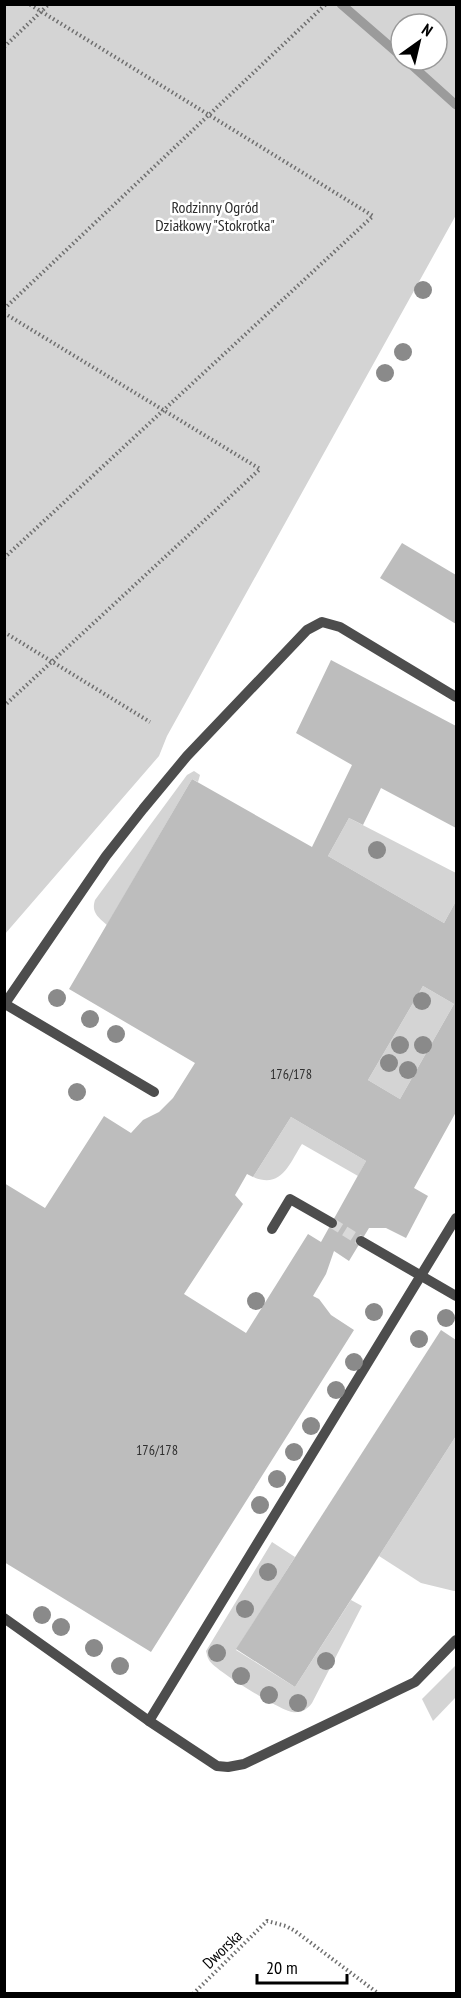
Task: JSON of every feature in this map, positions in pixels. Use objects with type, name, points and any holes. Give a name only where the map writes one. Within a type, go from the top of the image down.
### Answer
[{"type":"lane","points":[[154,1092],[5,1004],[106,856],[187,756],[307,630],[322,622],[340,627],[456,697]]},
{"type":"lane","points":[[272,1229],[290,1199],[332,1223]]},
{"type":"lane","points":[[149,1721],[456,1218]]},
{"type":"lane","points":[[361,1241],[456,1296]]},
{"type":"lane","points":[[4,1618],[149,1721],[217,1766],[228,1767],[244,1764],[415,1682],[456,1640]]},
{"type":"path","points":[[4,558],[373,216],[29,4]]},
{"type":"path","points":[[4,47],[49,4]]},
{"type":"path","points":[[4,705],[260,469],[4,311],[327,4]]},
{"type":"path","points":[[4,632],[150,722]]},
{"type":"path","name":"Dworska","points":[[193,1994],[267,1921],[295,1931],[379,1994]]},
{"type":"green space","name":"Rodzinny Ogród Działkowy \"Stokrotka\"","points":[[5,4],[456,5],[456,215],[167,736],[159,756],[5,934]]},
{"type":"green space","points":[[194,771],[200,775],[198,782],[192,779],[107,925],[95,911],[95,900],[187,775]]},
{"type":"green space","points":[[349,818],[456,873],[456,901],[444,923],[328,856]]},
{"type":"green space","points":[[423,986],[454,1004],[400,1099],[368,1080]]},
{"type":"green space","points":[[291,1117],[366,1161],[358,1176],[302,1144],[284,1172],[278,1177],[263,1180],[253,1177]]},
{"type":"green space","points":[[456,1436],[456,1591],[454,1591],[421,1583],[379,1556]]},
{"type":"green space","points":[[272,1542],[295,1557],[236,1650],[295,1687],[351,1600],[362,1606],[312,1703],[306,1709],[298,1712],[285,1710],[234,1680],[208,1659],[206,1651]]},
{"type":"green space","points":[[456,1665],[456,1697],[433,1721],[422,1699]]},
{"type":"building","points":[[402,543],[456,575],[456,624],[380,578]]},
{"type":"building","points":[[331,660],[456,726],[456,828],[381,788],[363,825],[349,818],[328,856],[444,923],[456,901],[456,1112],[414,1188],[428,1196],[406,1238],[386,1228],[369,1228],[349,1261],[334,1251],[326,1274],[313,1296],[319,1299],[331,1315],[354,1330],[151,1652],[4,1562],[4,1183],[45,1208],[104,1116],[131,1133],[143,1120],[159,1112],[173,1098],[195,1063],[69,989],[192,779],[312,847],[352,765],[296,733]],"holes":[[[423,986],[454,1004],[400,1099],[368,1080]],[[291,1117],[366,1161],[321,1242],[308,1234],[246,1333],[184,1294],[243,1204],[235,1195],[247,1174],[253,1177]]]},
{"type":"building","points":[[441,1330],[456,1340],[456,1436],[295,1687],[236,1649]]},
{"type":"waterway","points":[[341,4],[389,46]]},
{"type":"waterway","points":[[419,72],[456,105]]},
{"type":"tunnel","points":[[332,1223],[361,1241]]}]
